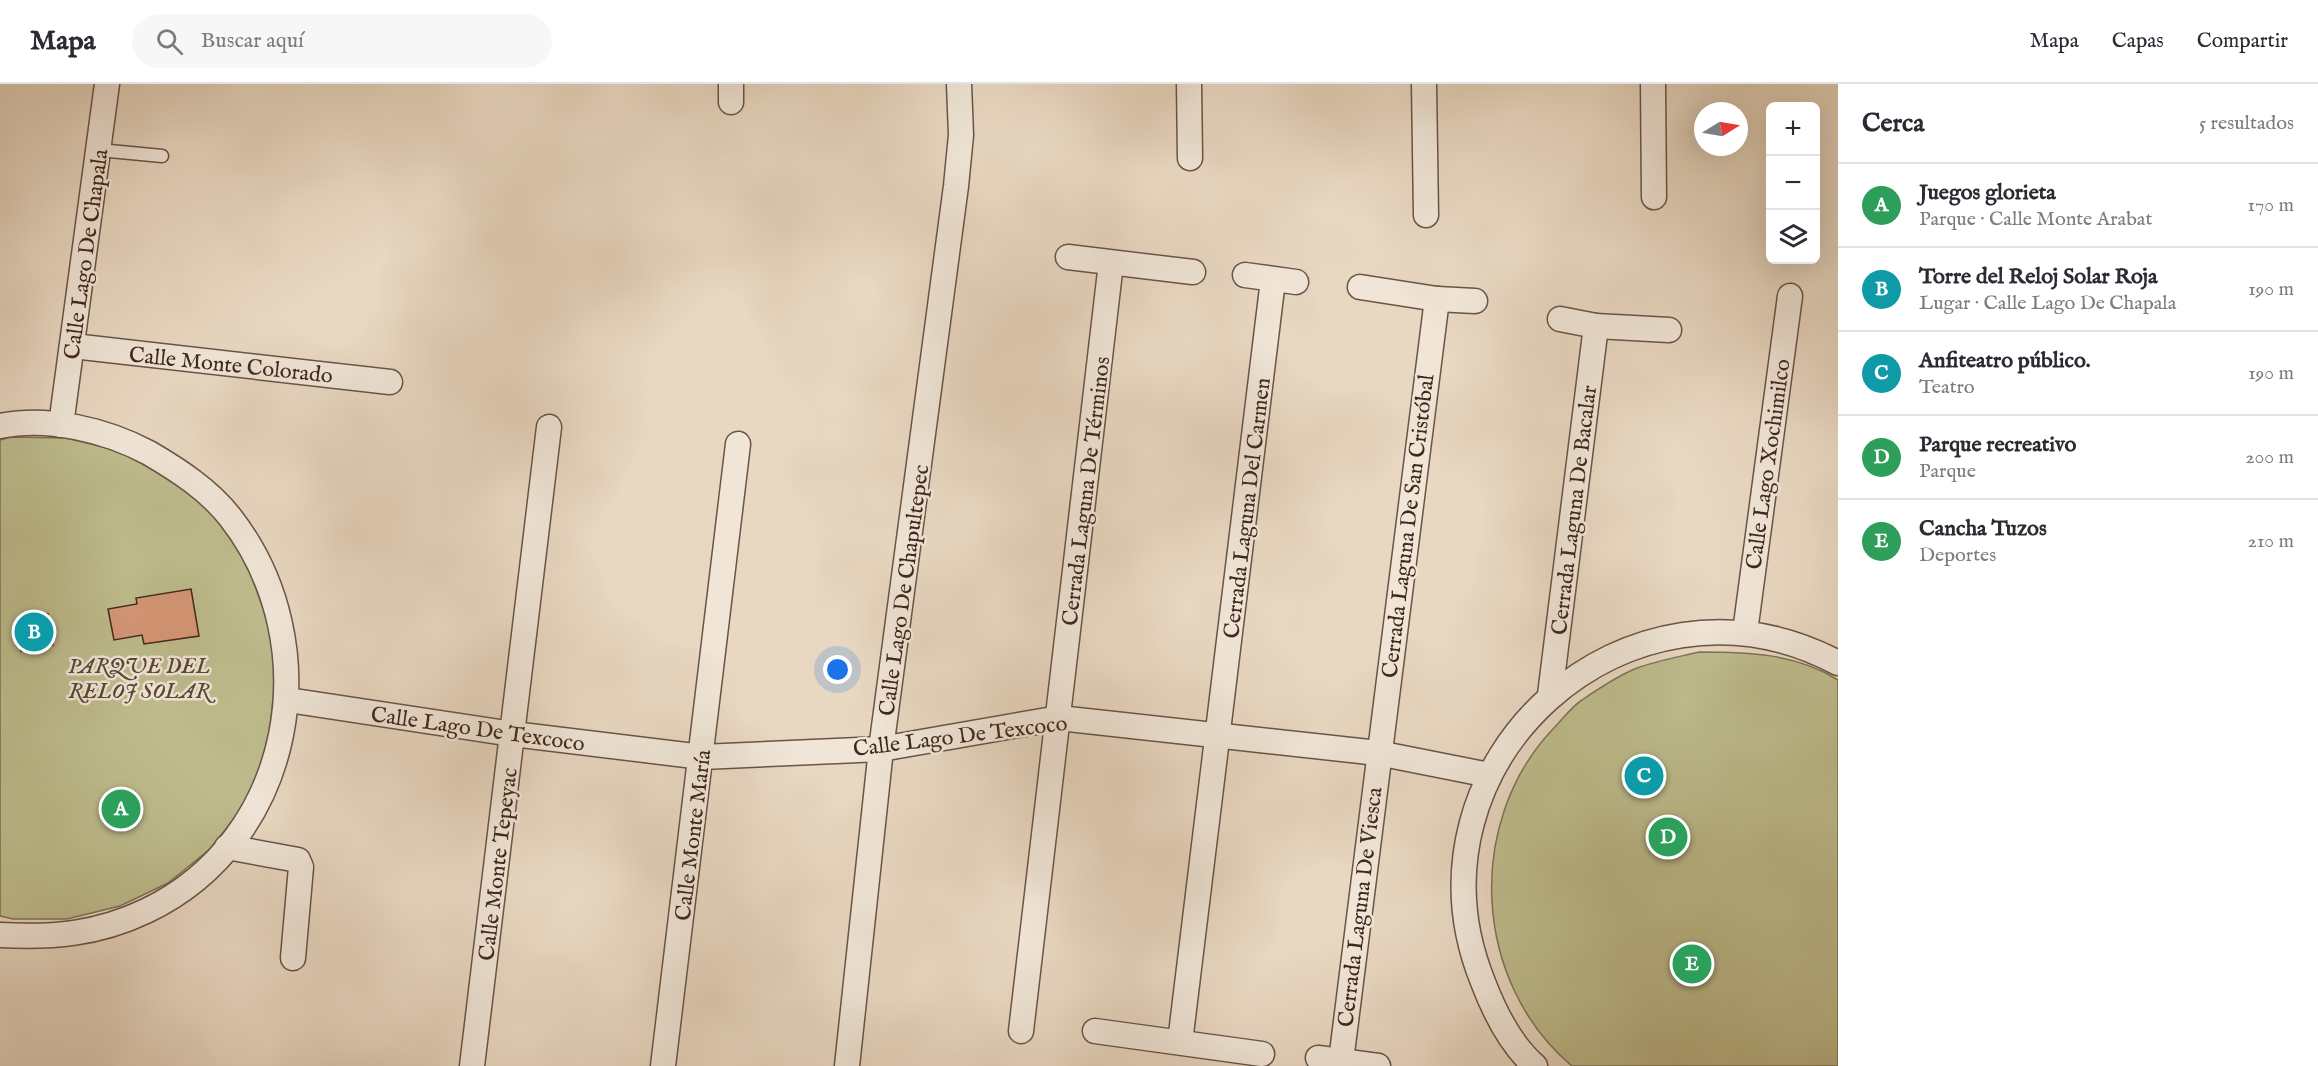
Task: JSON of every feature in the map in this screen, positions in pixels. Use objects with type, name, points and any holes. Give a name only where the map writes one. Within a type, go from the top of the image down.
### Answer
[{"type":"street","name":"Calle Lago De Chapala","points":[[61,424],[107,84]]},
{"type":"street","name":"Calle Lago De Chapultepec","points":[[847,1066],[882,749],[956,186],[961,135],[959,84]]},
{"type":"street","points":[[1189,84],[1190,158]]},
{"type":"street","points":[[1424,84],[1426,215]]},
{"type":"street","points":[[1653,84],[1654,197]]},
{"type":"street","points":[[1068,256],[1193,272]]},
{"type":"street","name":"Cerrada Laguna De Términos","points":[[1021,1031],[1111,263]]},
{"type":"street","name":"Cerrada Laguna Del Carmen","points":[[1180,1041],[1218,736],[1285,281],[1245,275]]},
{"type":"street","points":[[1360,287],[1437,299],[1474,301]]},
{"type":"street","name":"Calle Lago Xochimilco","points":[[1745,632],[1790,296]]},
{"type":"street","name":"Cerrada Laguna De San Cristóbal","points":[[1378,753],[1437,299]]},
{"type":"street","points":[[1560,319],[1596,326],[1669,330]]},
{"type":"street","name":"Cerrada Laguna De Bacalar","points":[[1550,695],[1596,326]]},
{"type":"street","name":"Calle Monte Colorado","points":[[73,346],[390,382]]},
{"type":"street","points":[[0,426],[61,424],[125,440],[182,471],[230,516],[264,572],[284,634],[288,700],[282,740],[269,779],[251,814],[227,847],[190,884],[146,911],[98,929],[46,938],[0,935]]},
{"type":"street","name":"Calle Monte Tepeyac","points":[[472,1066],[549,427]]},
{"type":"street","name":"Calle Monte María","points":[[663,1066],[738,444]]},
{"type":"street","points":[[1535,1066],[1495,1012],[1472,955],[1463,894],[1469,833],[1489,775],[1516,732],[1550,695],[1608,656],[1675,634],[1745,632],[1809,647],[1838,663]]},
{"type":"street","name":"Calle Lago De Texcoco","points":[[288,700],[513,734],[702,757],[882,749],[1059,718],[1378,753],[1489,775]]},
{"type":"street","name":"Cerrada Laguna De Viesca","points":[[1378,753],[1329,1059],[1378,1066]]},
{"type":"street","points":[[227,847],[298,860],[301,867],[293,958]]},
{"type":"street","points":[[1095,1031],[1262,1054]]},
{"type":"lane","points":[[99,150],[162,156]]},
{"type":"green space","name":"PARQUE DEL RELOJ SOLAR","points":[[11,437],[65,438],[117,450],[166,473],[209,506],[242,549],[278,651],[267,757],[244,806],[210,849],[168,883],[120,906],[67,919],[13,919],[0,916],[0,440]]},
{"type":"green space","points":[[1699,652],[1753,654],[1788,659],[1822,671],[1838,680],[1838,1066],[1572,1066],[1539,1032],[1515,992],[1499,948],[1492,902],[1494,855],[1504,810],[1524,767],[1567,714],[1595,691],[1637,668]]},
{"type":"building","points":[[191,589],[199,636],[144,644],[142,635],[114,640],[108,609],[137,604],[136,598]]},
{"type":"building","points":[[48,614],[53,645],[21,651],[16,620]]},
{"type":"place","name":"Torre del Reloj Solar Roja","points":[[34,632]]},
{"type":"place","name":"Anfiteatro público.","points":[[1644,776]]},
{"type":"place","name":"Juegos glorieta","points":[[121,809]]},
{"type":"place","name":"Parque recreativo","points":[[1668,837]]},
{"type":"place","name":"Cancha Tuzos","points":[[1692,964]]}]
